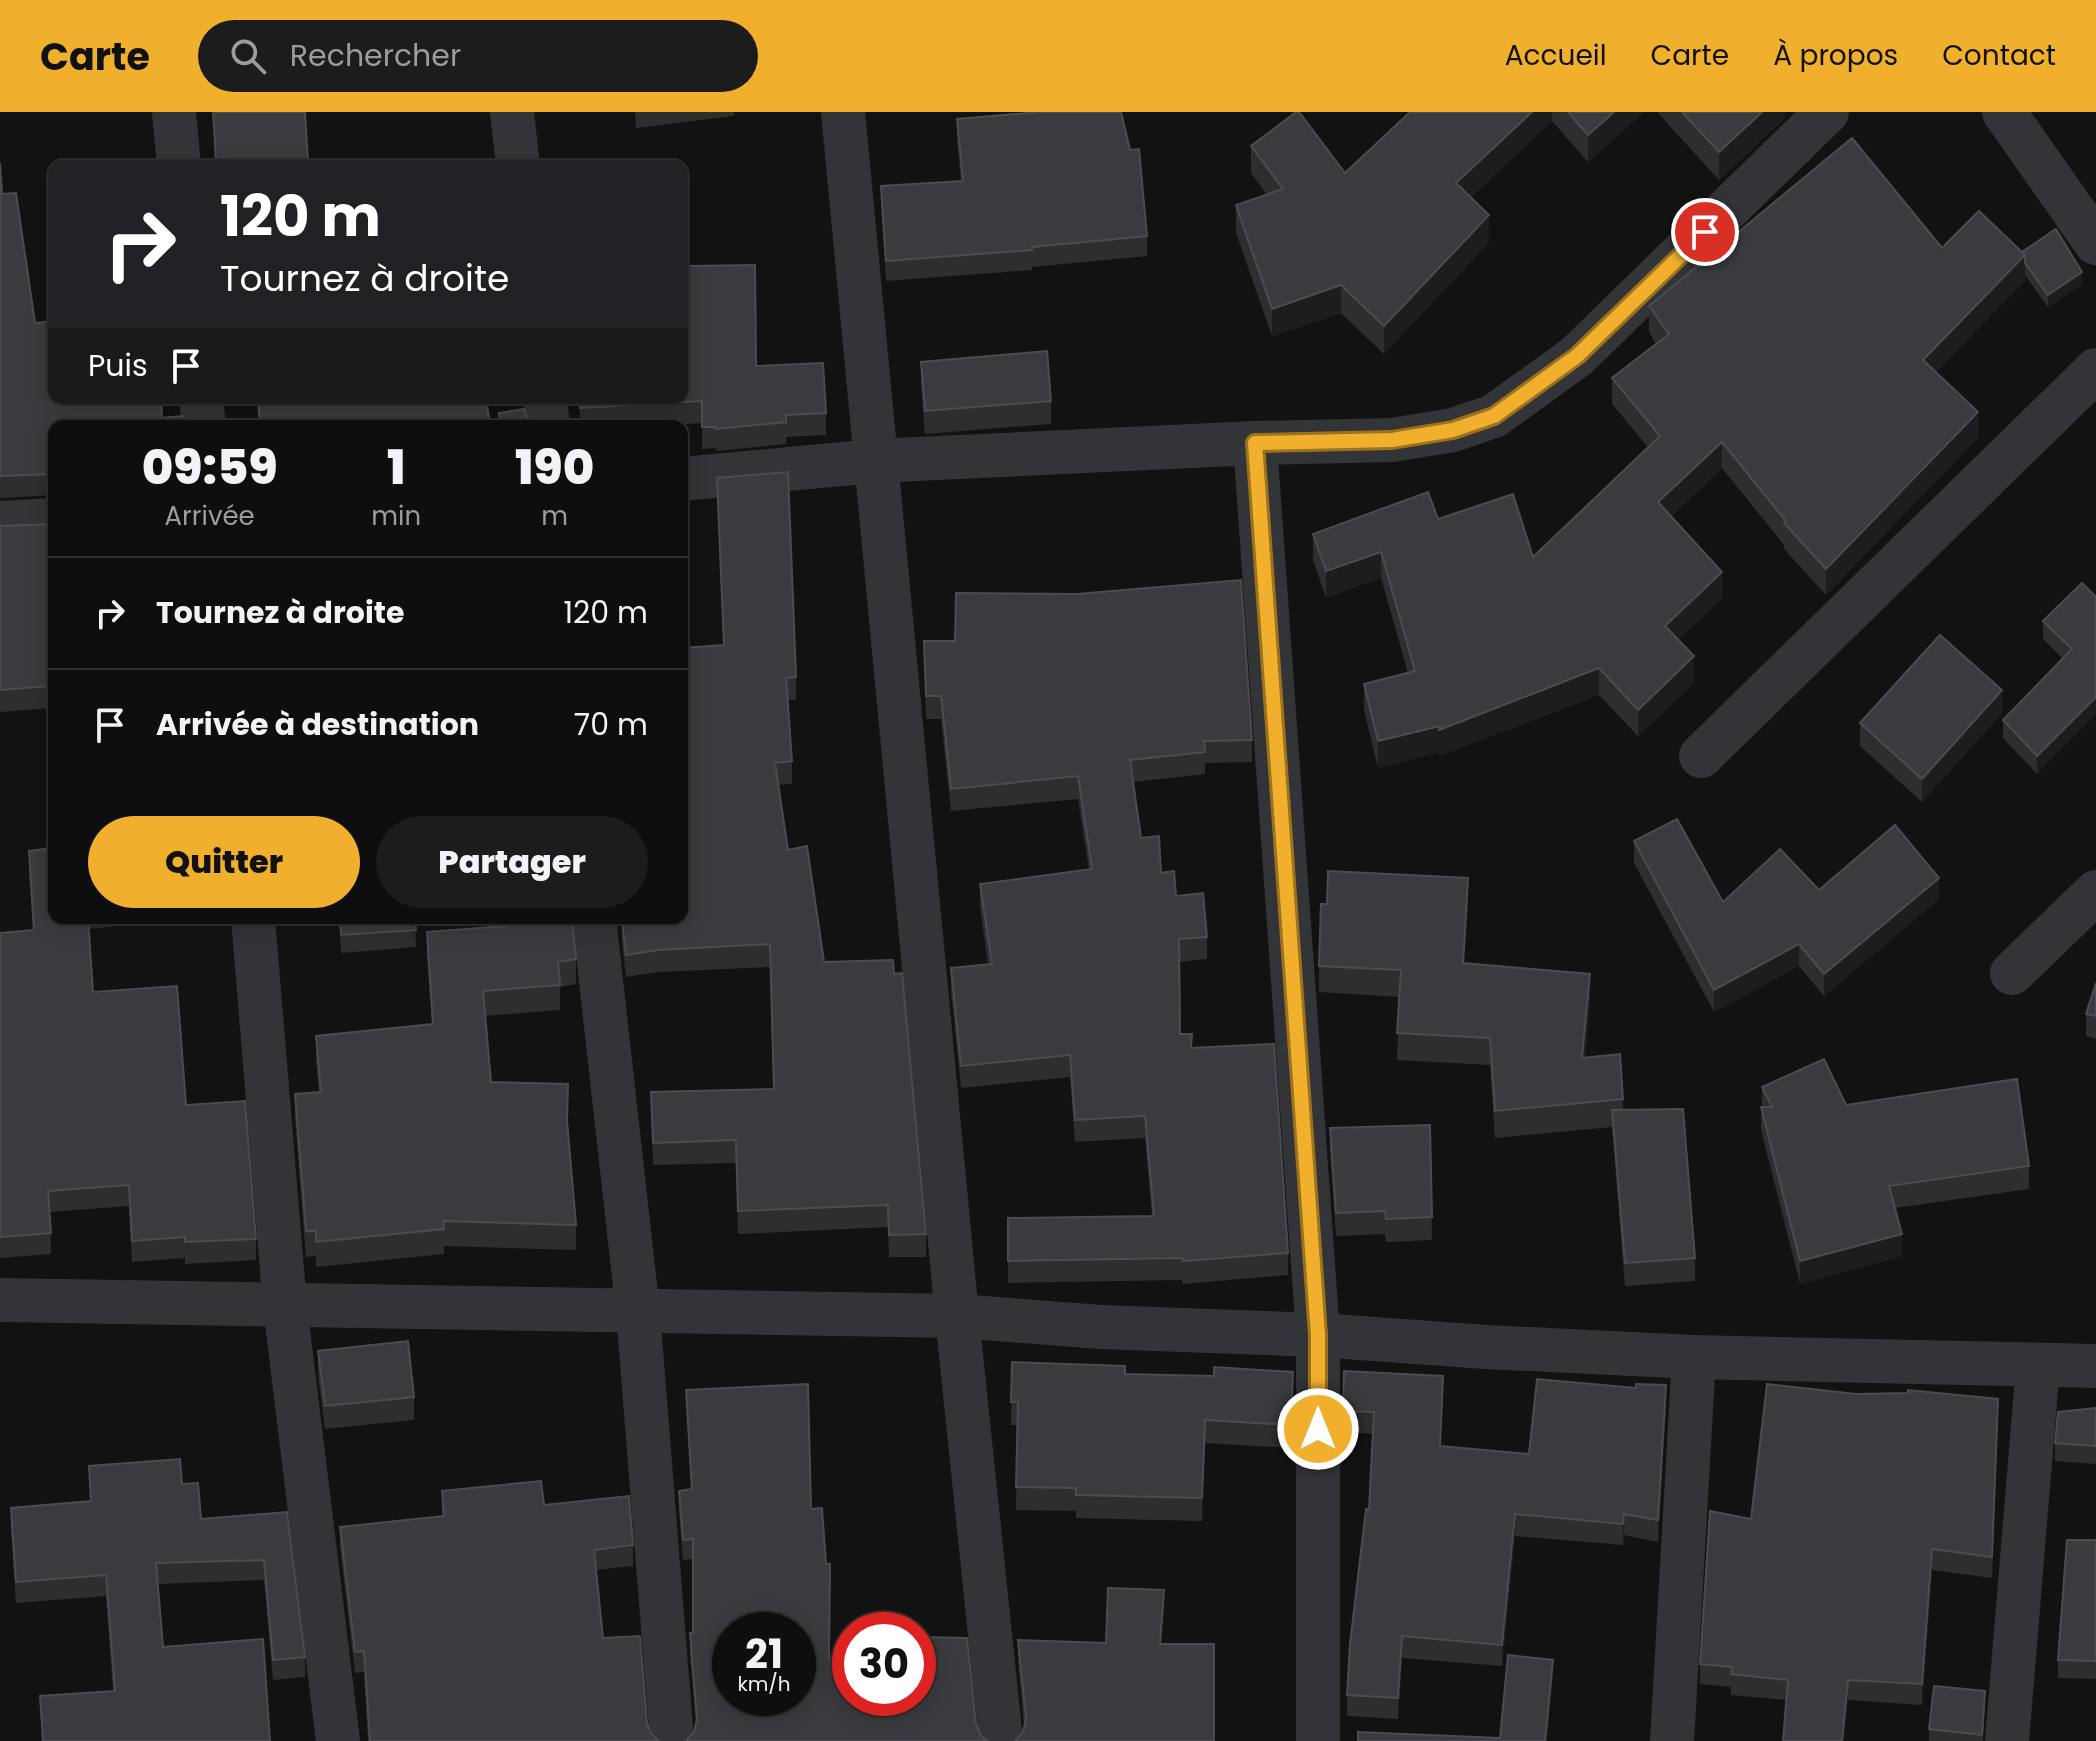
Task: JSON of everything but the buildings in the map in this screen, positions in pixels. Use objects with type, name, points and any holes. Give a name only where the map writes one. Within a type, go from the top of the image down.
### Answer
[{"type":"street","points":[[174,112],[178,160]]},
{"type":"street","points":[[512,112],[517,160]]},
{"type":"street","points":[[843,112],[874,461],[1001,1741]]},
{"type":"street","points":[[688,478],[874,461],[1255,443],[1392,440],[1453,430],[1494,416],[1577,356],[1827,112]]},
{"type":"street","points":[[2004,112],[2096,243]]},
{"type":"street","points":[[1701,756],[2096,370]]},
{"type":"street","points":[[1255,443],[1318,1335],[1318,1741]]},
{"type":"street","points":[[0,523],[48,520]]},
{"type":"street","points":[[2012,973],[2096,892]]},
{"type":"street","points":[[253,924],[285,1306],[338,1741]]},
{"type":"street","points":[[595,924],[638,1312],[672,1741]]},
{"type":"street","points":[[0,1300],[957,1316],[1101,1327],[1318,1335],[1694,1357],[2096,1366]]},
{"type":"street","points":[[1672,1741],[1694,1357]]},
{"type":"street","points":[[2007,1741],[2038,1365]]},
{"type":"route","points":[[1318,1429],[1318,1335],[1255,443],[1392,440],[1453,430],[1494,416],[1577,356],[1705,232]]}]
